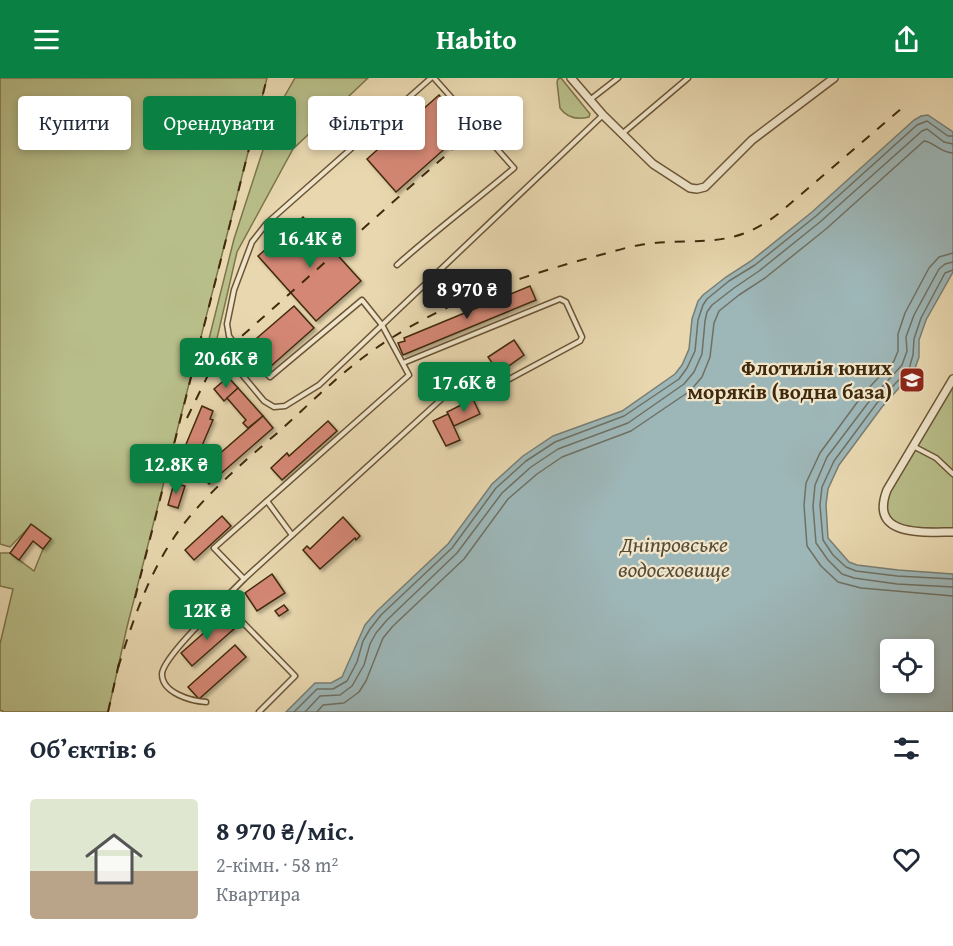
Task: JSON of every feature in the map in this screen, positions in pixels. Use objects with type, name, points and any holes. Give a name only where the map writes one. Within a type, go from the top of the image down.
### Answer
[{"type":"street","points":[[571,78],[603,115],[652,164],[690,188],[697,189],[705,187],[752,140],[834,78]]},
{"type":"street","points":[[953,379],[886,490],[882,502],[882,512],[886,521],[898,529],[953,532]]},
{"type":"lane","points":[[244,579],[214,548],[409,375],[382,325],[362,300],[270,377],[234,343],[229,336],[227,324],[234,290],[252,242],[267,222],[432,78],[514,168],[455,218],[436,230],[397,265]]},
{"type":"lane","points":[[590,100],[618,78]]},
{"type":"lane","points":[[622,134],[687,78]]},
{"type":"lane","points":[[229,358],[264,400],[274,407],[285,406],[319,385],[603,115]]},
{"type":"lane","points":[[206,702],[195,701],[178,694],[164,682],[162,674],[165,664],[178,647],[244,579],[470,373],[474,372],[501,383],[580,341],[582,337],[566,302],[561,299],[403,363]]},
{"type":"lane","points":[[913,446],[936,458],[953,474]]},
{"type":"lane","points":[[267,501],[292,535]]},
{"type":"lane","points":[[222,601],[295,675],[259,712]]},
{"type":"green space","points":[[0,78],[267,78],[262,96],[143,96],[143,150],[249,150],[127,627],[108,712],[4,712],[0,710],[0,644],[13,589],[0,586],[0,553],[10,553],[34,571],[50,539],[31,525],[10,547],[0,544]]},
{"type":"green space","points":[[295,78],[368,78],[349,96],[308,96],[308,135],[296,146],[296,96],[285,96]]},
{"type":"green space","points":[[561,78],[590,114],[589,117],[573,117],[560,108],[557,82]]},
{"type":"green space","points":[[263,150],[292,150],[237,252],[209,373],[204,359],[234,239]]},
{"type":"green space","points":[[953,385],[953,529],[919,529],[900,526],[888,519],[886,513],[889,491]]},
{"type":"water","name":"Дніпровське водосховище","points":[[928,115],[953,132],[953,272],[926,320],[919,340],[919,357],[914,371],[882,407],[839,465],[828,489],[826,505],[828,538],[849,562],[857,565],[953,574],[953,712],[286,712],[315,683],[331,683],[342,677],[365,625],[448,544],[492,484],[523,456],[553,436],[622,411],[675,374],[689,349],[692,319],[698,301],[703,295],[751,261],[812,212],[914,120]]},
{"type":"building","points":[[437,97],[437,150],[443,150],[396,192],[367,159],[377,150],[425,150],[425,107]]},
{"type":"building","points":[[303,217],[361,281],[316,321],[258,256]]},
{"type":"building","points":[[530,286],[536,300],[403,355],[398,343],[405,341],[404,338]]},
{"type":"building","points":[[294,306],[314,328],[270,367],[250,344]]},
{"type":"building","points":[[514,340],[524,355],[499,373],[488,357]]},
{"type":"building","points":[[228,377],[238,388],[224,401],[214,389]]},
{"type":"building","points":[[238,388],[263,416],[248,428],[243,423],[246,420],[227,398]]},
{"type":"building","points":[[473,399],[480,414],[454,426],[447,412]]},
{"type":"building","points":[[202,406],[213,411],[210,419],[213,420],[198,455],[184,449]]},
{"type":"building","points":[[448,414],[460,440],[446,446],[433,421]]},
{"type":"building","points":[[263,416],[273,428],[209,484],[203,477],[207,474],[202,469]]},
{"type":"building","points":[[328,421],[337,431],[282,480],[271,468],[287,453],[289,456]]},
{"type":"building","points":[[174,483],[185,486],[178,508],[168,505]]},
{"type":"building","points":[[222,516],[231,526],[194,560],[185,550]]},
{"type":"building","points":[[343,517],[360,536],[320,569],[303,550],[307,546],[310,549]]},
{"type":"building","points":[[31,524],[51,539],[43,549],[33,541],[19,560],[10,553]]},
{"type":"building","points":[[272,574],[285,593],[257,611],[245,593]]},
{"type":"building","points":[[284,605],[288,610],[279,616],[275,611]]},
{"type":"building","points":[[223,616],[234,629],[192,666],[181,653]]},
{"type":"building","points":[[235,645],[246,657],[199,699],[188,687]]},
{"type":"railway","points":[[135,598],[267,78]]},
{"type":"railway","points":[[118,668],[155,569],[173,539],[194,511],[234,471],[335,380],[383,343],[442,310],[472,297],[568,264],[635,246],[711,240],[743,234],[778,214],[902,108]]},
{"type":"railway","points":[[187,418],[209,373],[234,343],[452,150]]},
{"type":"railway","points":[[108,712],[120,659]]},
{"type":"place","name":"Флотилія юних моряків (водна база)","points":[[912,380]]}]
